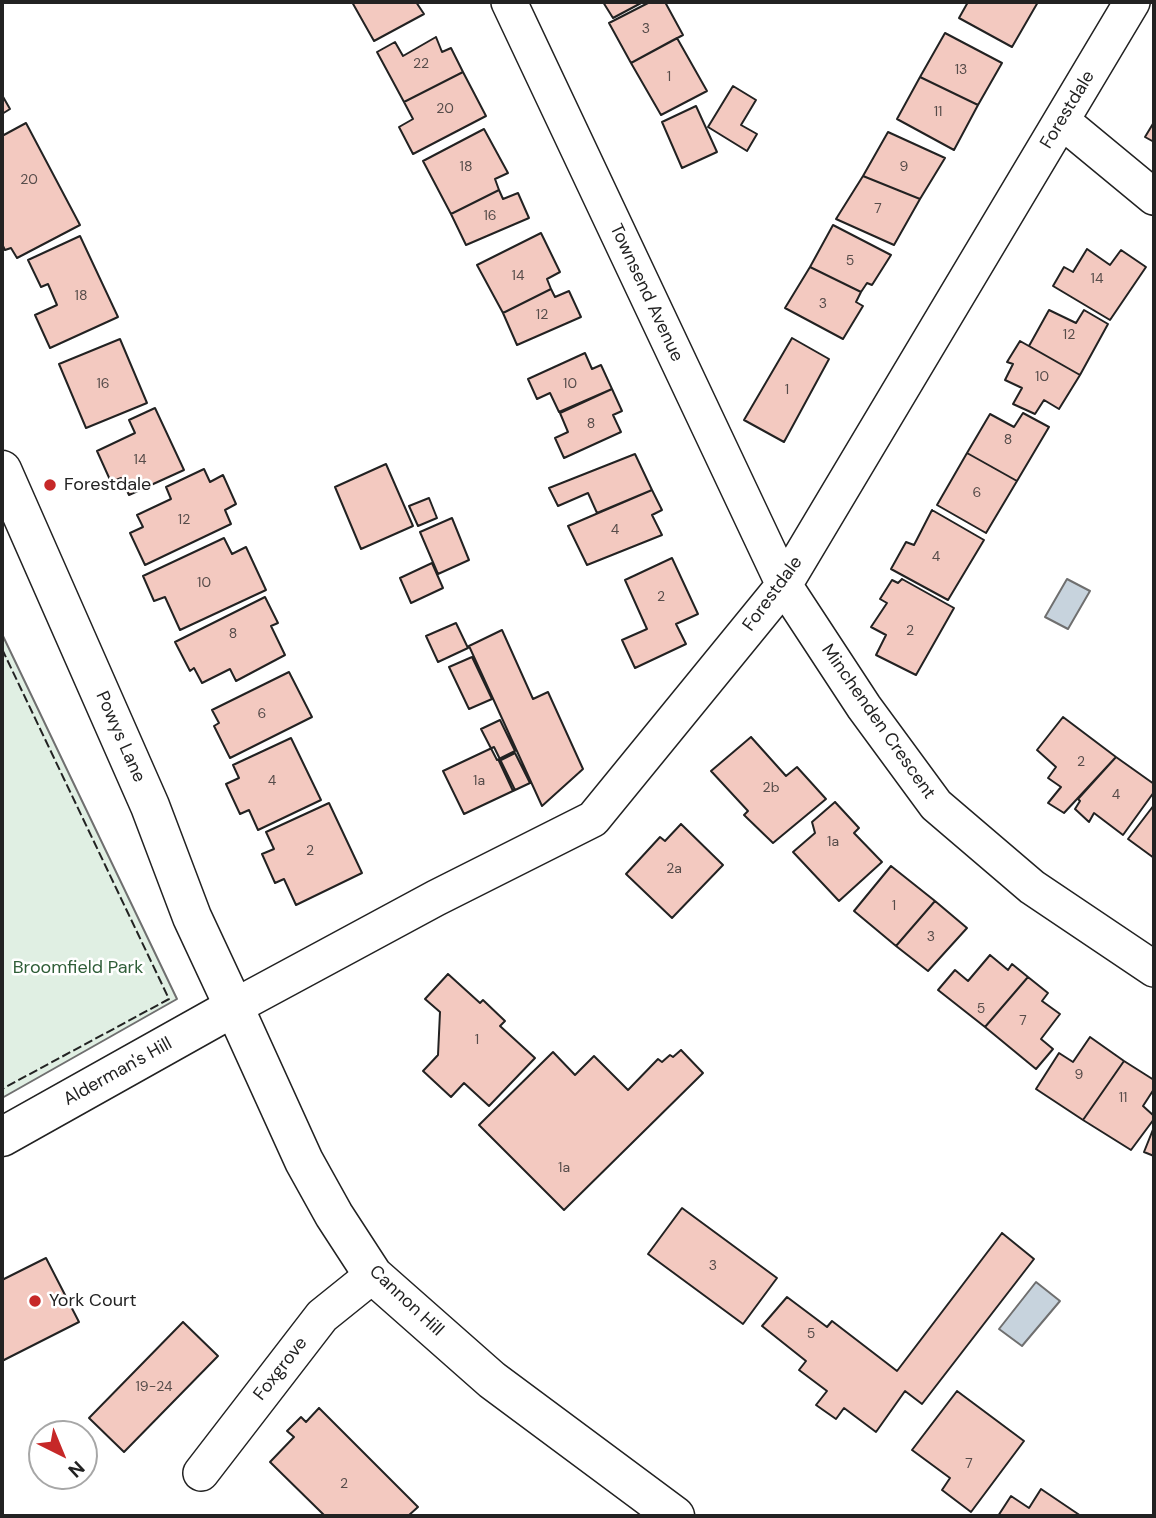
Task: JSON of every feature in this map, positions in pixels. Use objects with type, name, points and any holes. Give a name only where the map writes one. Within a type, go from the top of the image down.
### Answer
[{"type":"main road","name":"Powys Lane","points":[[2,470],[150,806],[192,917],[234,1007]]},
{"type":"main road","name":"Alderman's Hill","points":[[2,1137],[234,1007]]},
{"type":"main road","name":"Cannon Hill","points":[[234,1007],[304,1161],[334,1215],[373,1275],[492,1380],[674,1516]]},
{"type":"street","name":"Townsend Avenue","points":[[509,2],[784,585]]},
{"type":"street","name":"Forestdale","points":[[234,1007],[436,898],[593,819],[784,585],[1132,2]]},
{"type":"street","points":[[1062,121],[1154,197]]},
{"type":"street","name":"Minchenden Crescent","points":[[784,585],[864,706],[936,805],[1032,887],[1154,969]]},
{"type":"street","name":"Foxgrove","points":[[201,1473],[323,1315],[373,1275]]},
{"type":"green space","name":"Broomfield Park","points":[[2,634],[177,999],[2,1098]]},
{"type":"shaded area","points":[[1067,579],[1090,591],[1068,629],[1045,617]]},
{"type":"shaded area","points":[[1036,1282],[1060,1301],[1022,1346],[999,1329]]},
{"type":"building","points":[[352,2],[416,2],[424,14],[374,41]]},
{"type":"building","points":[[603,2],[643,2],[613,18]]},
{"type":"building","points":[[650,2],[665,2],[683,35],[631,63],[609,23]]},
{"type":"building","points":[[968,2],[1038,2],[1012,47],[959,18]]},
{"type":"building","points":[[945,33],[1002,63],[978,105],[920,77]]},
{"type":"building","points":[[436,37],[442,52],[451,48],[463,72],[404,102],[377,52],[395,42],[403,56]]},
{"type":"building","points":[[677,38],[707,91],[661,115],[631,63]]},
{"type":"building","points":[[463,72],[486,116],[413,154],[399,127],[413,119],[404,102]]},
{"type":"building","points":[[920,77],[978,105],[954,150],[897,119]]},
{"type":"building","points":[[733,86],[756,100],[741,125],[757,134],[747,151],[708,127]]},
{"type":"building","points":[[2,95],[10,109],[2,114]]},
{"type":"building","points":[[696,106],[717,152],[682,168],[662,122]]},
{"type":"building","points":[[1154,122],[1154,142],[1145,137]]},
{"type":"building","points":[[26,123],[80,225],[17,258],[11,248],[5,250],[2,244],[2,136]]},
{"type":"building","points":[[484,129],[508,173],[495,179],[499,190],[451,214],[423,161]]},
{"type":"building","points":[[888,132],[945,158],[920,199],[863,176]]},
{"type":"building","points":[[863,176],[920,199],[894,245],[836,219]]},
{"type":"building","points":[[499,190],[503,199],[518,193],[529,218],[466,245],[451,214]]},
{"type":"building","points":[[833,225],[891,255],[872,285],[867,283],[861,292],[810,267]]},
{"type":"building","points":[[541,233],[560,272],[547,279],[551,289],[503,313],[477,265]]},
{"type":"building","points":[[80,236],[118,317],[50,348],[35,315],[57,305],[48,284],[41,287],[28,260]]},
{"type":"building","points":[[1087,249],[1110,265],[1121,250],[1146,267],[1110,320],[1053,286],[1064,267],[1073,272]]},
{"type":"building","points":[[810,267],[861,292],[856,302],[863,306],[843,339],[785,308]]},
{"type":"building","points":[[551,289],[555,297],[569,291],[581,317],[517,345],[503,313]]},
{"type":"building","points":[[1049,310],[1076,323],[1084,310],[1108,324],[1080,375],[1029,346]]},
{"type":"building","points":[[792,338],[829,359],[784,442],[744,420]]},
{"type":"building","points":[[120,339],[147,403],[86,428],[59,364]]},
{"type":"building","points":[[1020,341],[1080,375],[1059,409],[1044,400],[1035,414],[1013,404],[1022,388],[1005,380],[1013,364],[1007,362]]},
{"type":"building","points":[[585,353],[592,369],[601,365],[612,389],[559,412],[550,393],[537,399],[528,379]]},
{"type":"building","points":[[612,389],[622,411],[613,415],[621,432],[564,458],[555,438],[568,432],[560,413]]},
{"type":"building","points":[[155,408],[184,470],[129,495],[121,478],[111,482],[97,451],[135,433],[129,420]]},
{"type":"building","points":[[1023,413],[1049,427],[1017,481],[967,453],[990,414],[1014,427]]},
{"type":"building","points":[[967,453],[1017,481],[986,533],[937,505]]},
{"type":"building","points":[[635,454],[652,490],[597,513],[588,493],[558,506],[549,488]]},
{"type":"building","points":[[386,464],[413,526],[361,549],[335,487]]},
{"type":"building","points":[[204,469],[210,482],[223,475],[236,504],[225,510],[231,524],[145,565],[130,533],[143,527],[137,515],[171,499],[166,487]]},
{"type":"building","points":[[652,490],[662,510],[652,515],[662,535],[587,565],[568,526]]},
{"type":"building","points":[[429,498],[437,518],[418,526],[409,506]]},
{"type":"building","points":[[932,510],[984,540],[948,600],[891,569],[906,542],[914,545]]},
{"type":"building","points":[[452,518],[469,560],[438,574],[420,532]]},
{"type":"building","points":[[224,538],[232,554],[246,547],[266,590],[180,630],[165,597],[154,601],[143,576]]},
{"type":"building","points":[[672,558],[698,614],[676,624],[686,644],[635,668],[622,640],[647,629],[625,580]]},
{"type":"building","points":[[432,563],[443,588],[411,603],[400,578]]},
{"type":"building","points":[[902,579],[954,608],[916,675],[876,655],[886,635],[871,627],[887,603],[880,599],[892,580],[898,583]]},
{"type":"building","points":[[265,597],[278,623],[271,626],[285,655],[236,681],[230,669],[202,683],[194,668],[190,671],[175,642]]},
{"type":"building","points":[[456,623],[468,648],[438,662],[426,636]]},
{"type":"building","points":[[502,630],[533,699],[548,692],[583,769],[542,806],[469,646]]},
{"type":"building","points":[[472,657],[492,699],[469,709],[449,667]]},
{"type":"building","points":[[289,672],[312,717],[230,758],[214,726],[219,723],[212,710]]},
{"type":"building","points":[[1063,717],[1116,757],[1064,813],[1048,803],[1061,787],[1048,778],[1056,767],[1037,750]]},
{"type":"building","points":[[500,720],[515,751],[497,760],[481,729]]},
{"type":"building","points":[[751,737],[786,776],[797,767],[826,799],[773,843],[744,815],[748,811],[711,771]]},
{"type":"building","points":[[291,738],[321,800],[258,830],[249,810],[240,814],[226,784],[239,778],[233,765]]},
{"type":"building","points":[[494,747],[515,790],[464,814],[443,771]]},
{"type":"building","points":[[515,753],[530,783],[513,791],[499,761]]},
{"type":"building","points":[[1116,757],[1154,784],[1154,792],[1123,835],[1094,813],[1089,822],[1075,809],[1080,801],[1078,799]]},
{"type":"building","points":[[835,802],[859,828],[854,833],[882,862],[839,901],[793,852],[815,833],[812,822]]},
{"type":"building","points":[[329,803],[362,873],[296,905],[284,879],[275,883],[262,854],[274,849],[266,832]]},
{"type":"building","points":[[1154,805],[1154,858],[1128,839]]},
{"type":"building","points":[[681,824],[723,865],[672,918],[626,874],[660,837],[665,841]]},
{"type":"building","points":[[891,866],[935,901],[896,946],[854,911]]},
{"type":"building","points":[[935,901],[967,928],[928,971],[896,946]]},
{"type":"building","points":[[990,955],[1008,970],[1012,964],[1028,977],[985,1027],[938,990],[955,970],[968,981]]},
{"type":"building","points":[[448,974],[480,1003],[483,1000],[505,1021],[500,1026],[535,1058],[489,1106],[464,1083],[451,1097],[423,1071],[438,1055],[440,1012],[425,999]]},
{"type":"building","points":[[1028,977],[1048,993],[1042,1001],[1060,1014],[1041,1039],[1053,1049],[1036,1069],[985,1027]]},
{"type":"building","points":[[1090,1037],[1124,1061],[1083,1120],[1036,1089],[1059,1053],[1073,1062]]},
{"type":"building","points":[[681,1050],[703,1073],[564,1210],[479,1125],[553,1052],[575,1075],[594,1056],[628,1090],[658,1059],[662,1062]]},
{"type":"building","points":[[1124,1061],[1154,1080],[1154,1089],[1143,1106],[1154,1119],[1131,1150],[1083,1120]]},
{"type":"building","points":[[1154,1127],[1154,1156],[1144,1152]]},
{"type":"building","points":[[682,1208],[777,1278],[743,1324],[648,1254]]},
{"type":"building","points":[[1002,1233],[1034,1259],[922,1404],[905,1391],[876,1432],[844,1408],[836,1419],[816,1405],[827,1391],[799,1370],[806,1361],[762,1326],[787,1297],[827,1327],[832,1321],[897,1371]]},
{"type":"building","name":"York Court","points":[[46,1258],[79,1322],[2,1361],[2,1280]]},
{"type":"building","points":[[183,1322],[218,1356],[124,1452],[98,1427],[98,1420],[89,1418]]},
{"type":"building","points":[[957,1391],[1024,1441],[971,1512],[942,1490],[950,1478],[912,1450]]},
{"type":"building","points":[[319,1408],[418,1507],[408,1516],[325,1516],[270,1462],[294,1437],[287,1431],[301,1417],[306,1422]]},
{"type":"building","points":[[1041,1489],[1081,1516],[998,1516],[1011,1496],[1029,1508]]},
{"type":"fence","points":[[2,649],[169,999],[2,1089]]},
{"type":"place","name":"Forestdale","points":[[50,485]]},
{"type":"place","name":"York Court","points":[[35,1301]]}]
